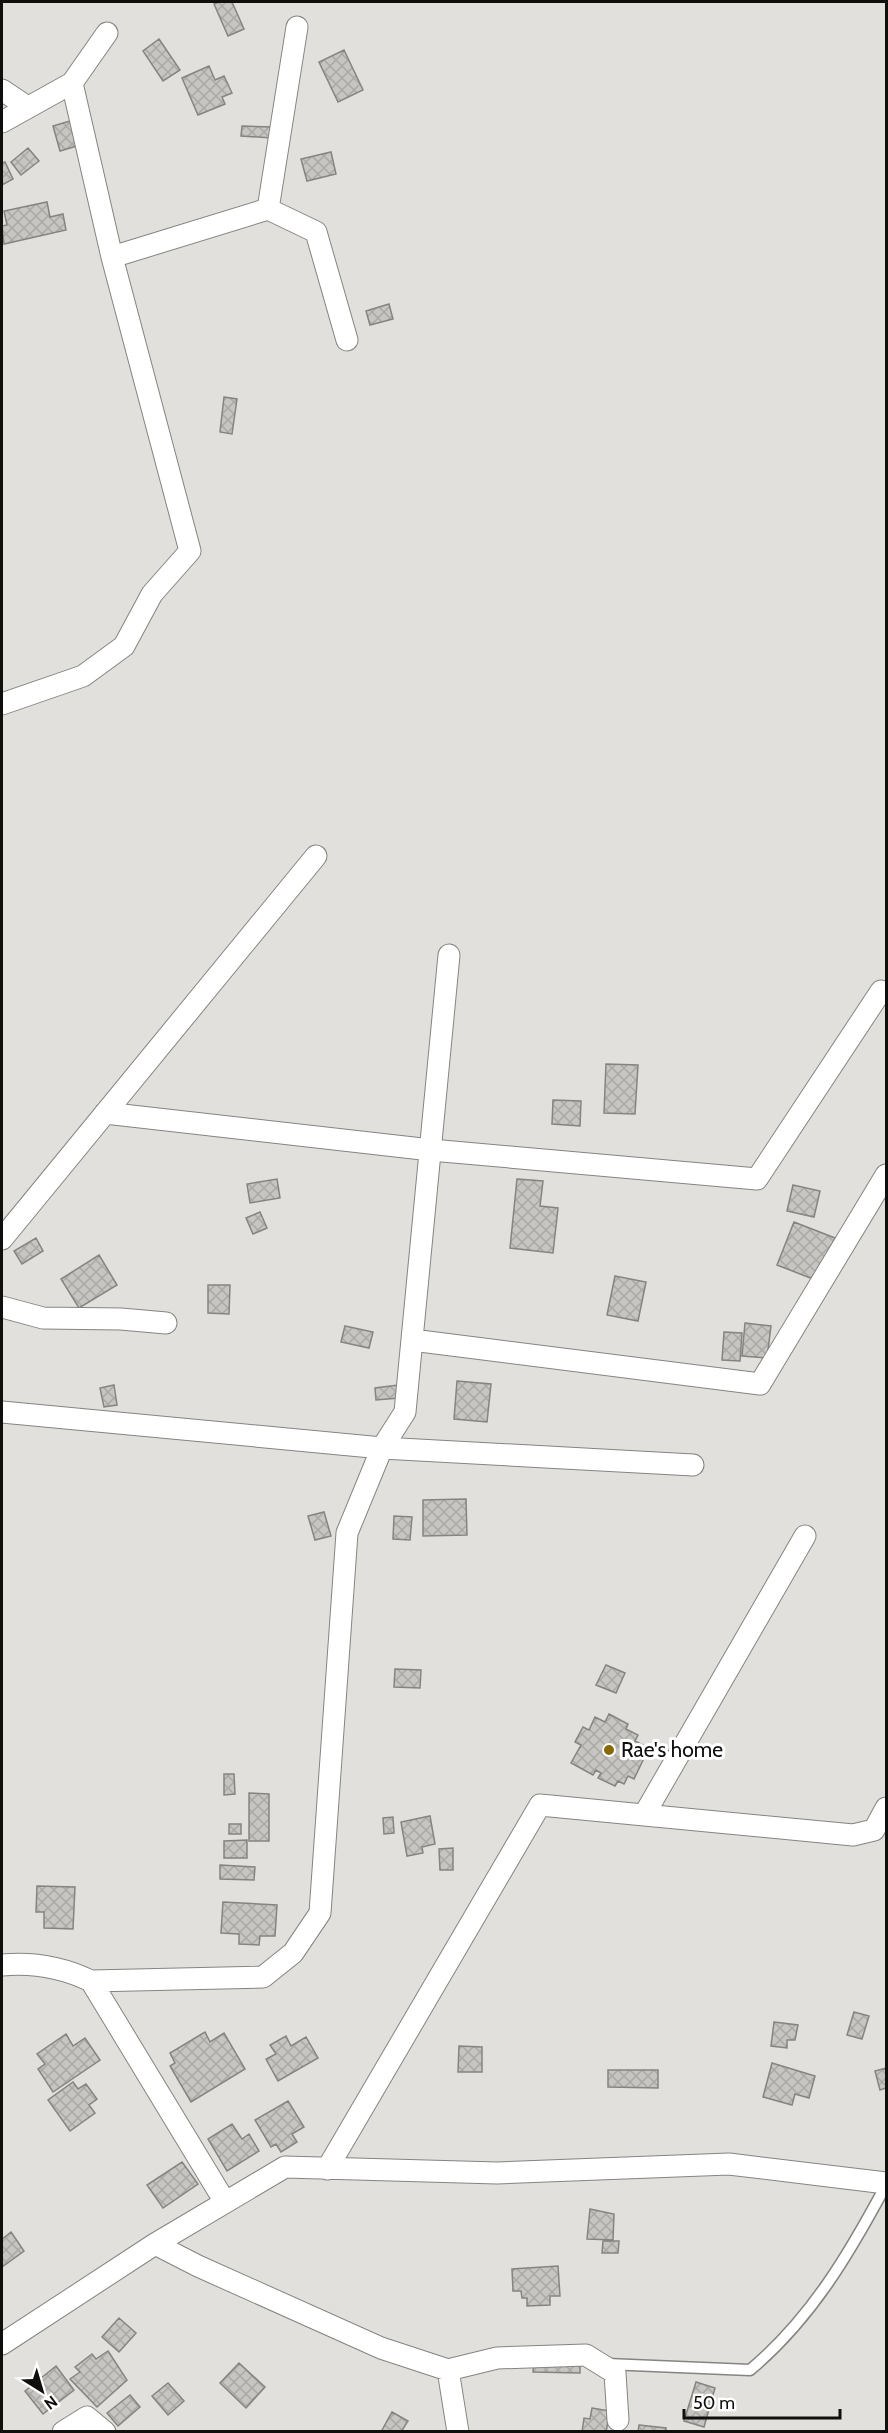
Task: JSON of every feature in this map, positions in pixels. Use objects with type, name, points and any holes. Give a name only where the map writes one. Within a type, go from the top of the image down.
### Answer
[{"type":"street","points":[[268,209],[297,27]]},
{"type":"street","points":[[2,122],[26,106],[72,82],[107,33]]},
{"type":"street","points":[[2,704],[83,676],[124,646],[153,594],[190,551],[112,257],[72,82]]},
{"type":"street","points":[[2,90],[26,106]]},
{"type":"street","points":[[112,257],[268,209],[316,232],[347,340]]},
{"type":"street","points":[[2,1239],[316,856]]},
{"type":"street","points":[[2,1965],[24,1963],[67,1970],[91,1981],[263,1977],[293,1953],[320,1914],[347,1533],[382,1448],[405,1412],[449,955]]},
{"type":"street","points":[[105,1113],[431,1150],[757,1179],[881,991]]},
{"type":"street","points":[[412,1340],[760,1384],[886,1175]]},
{"type":"street","points":[[2,1307],[44,1318],[121,1319],[166,1323]]},
{"type":"street","points":[[2,1412],[382,1448],[693,1465]]},
{"type":"street","points":[[644,1815],[805,1536]]},
{"type":"street","points":[[327,2169],[540,1805],[854,1835],[873,1830],[886,1808]]},
{"type":"street","points":[[91,1981],[225,2202]]},
{"type":"street","points":[[2,2344],[155,2244],[285,2167],[497,2172],[729,2163],[886,2184]]},
{"type":"street","points":[[155,2244],[198,2266],[381,2348],[448,2370],[497,2358],[586,2355],[615,2373],[618,2420]]},
{"type":"street","points":[[448,2370],[458,2432]]},
{"type":"street","points":[[63,2432],[87,2417],[105,2432]]},
{"type":"lane","points":[[607,2364],[750,2370],[779,2346],[844,2264],[886,2184]]},
{"type":"building","points":[[232,2],[244,29],[228,36],[214,4]]},
{"type":"building","points":[[159,39],[180,70],[163,81],[143,51]]},
{"type":"building","points":[[344,50],[363,90],[338,102],[319,62]]},
{"type":"building","points":[[209,66],[215,80],[224,76],[232,93],[222,97],[225,104],[198,115],[182,78]]},
{"type":"building","points":[[70,121],[77,146],[60,151],[53,126]]},
{"type":"building","points":[[242,126],[273,127],[272,138],[241,136]]},
{"type":"building","points":[[28,148],[39,161],[21,175],[11,162]]},
{"type":"building","points":[[331,152],[336,174],[307,181],[301,159]]},
{"type":"building","points":[[5,162],[13,179],[2,185],[2,163]]},
{"type":"building","points":[[47,202],[50,217],[63,214],[66,230],[4,244],[2,226],[7,225],[4,211]]},
{"type":"building","points":[[389,304],[393,319],[370,325],[366,311]]},
{"type":"building","points":[[224,397],[237,399],[232,434],[220,432]]},
{"type":"building","points":[[606,1064],[638,1065],[635,1114],[604,1113]]},
{"type":"building","points":[[553,1100],[581,1101],[580,1126],[552,1124]]},
{"type":"building","points":[[277,1179],[280,1198],[250,1203],[247,1184]]},
{"type":"building","points":[[517,1179],[543,1181],[540,1206],[558,1208],[553,1253],[510,1248]]},
{"type":"building","points":[[793,1185],[820,1191],[814,1217],[787,1211]]},
{"type":"building","points":[[260,1212],[267,1228],[253,1234],[246,1218]]},
{"type":"building","points":[[794,1222],[835,1238],[818,1281],[777,1265]]},
{"type":"building","points":[[36,1238],[43,1251],[22,1264],[14,1251]]},
{"type":"building","points":[[99,1255],[117,1285],[79,1308],[61,1279]]},
{"type":"building","points":[[615,1276],[646,1282],[638,1321],[607,1315]]},
{"type":"building","points":[[208,1285],[230,1285],[229,1314],[208,1313]]},
{"type":"building","points":[[745,1323],[771,1326],[767,1358],[742,1356]]},
{"type":"building","points":[[345,1326],[373,1332],[369,1348],[341,1342]]},
{"type":"building","points":[[724,1332],[742,1333],[740,1361],[722,1360]]},
{"type":"building","points":[[457,1381],[491,1384],[487,1422],[454,1419]]},
{"type":"building","points":[[114,1385],[117,1405],[104,1407],[100,1388]]},
{"type":"building","points":[[398,1385],[399,1398],[376,1400],[375,1388]]},
{"type":"building","points":[[466,1499],[467,1535],[423,1536],[423,1500]]},
{"type":"building","points":[[324,1512],[331,1536],[315,1540],[308,1516]]},
{"type":"building","points":[[394,1516],[412,1517],[410,1540],[393,1539]]},
{"type":"building","points":[[606,1665],[625,1673],[616,1693],[596,1685]]},
{"type":"building","points":[[395,1669],[421,1670],[420,1688],[394,1687]]},
{"type":"building","name":"Rae's home","points":[[609,1714],[628,1724],[626,1729],[638,1735],[635,1741],[643,1745],[638,1755],[644,1758],[634,1779],[628,1776],[624,1784],[618,1781],[615,1786],[598,1778],[601,1773],[596,1770],[593,1775],[571,1763],[581,1745],[575,1742],[583,1727],[589,1730],[595,1717],[605,1722]]},
{"type":"building","points":[[224,1774],[234,1774],[235,1794],[224,1795]]},
{"type":"building","points":[[249,1793],[269,1794],[269,1841],[249,1841]]},
{"type":"building","points":[[430,1816],[435,1844],[422,1847],[423,1853],[407,1856],[401,1822]]},
{"type":"building","points":[[393,1817],[394,1833],[384,1834],[383,1818]]},
{"type":"building","points":[[229,1824],[241,1824],[241,1834],[229,1834]]},
{"type":"building","points":[[247,1840],[247,1858],[224,1858],[224,1841]]},
{"type":"building","points":[[453,1848],[453,1870],[440,1870],[439,1849]]},
{"type":"building","points":[[220,1865],[255,1867],[254,1880],[220,1879]]},
{"type":"building","points":[[37,1886],[75,1887],[73,1929],[44,1928],[44,1912],[36,1912]]},
{"type":"building","points":[[223,1902],[277,1905],[275,1936],[260,1936],[259,1945],[239,1944],[239,1934],[221,1933]]},
{"type":"building","points":[[854,2012],[869,2016],[862,2039],[847,2035]]},
{"type":"building","points":[[774,2022],[798,2025],[795,2040],[787,2040],[787,2048],[771,2046]]},
{"type":"building","points":[[205,2032],[210,2042],[224,2033],[245,2069],[191,2102],[170,2066],[175,2063],[170,2053]]},
{"type":"building","points":[[66,2034],[73,2046],[85,2038],[100,2060],[53,2092],[38,2069],[45,2064],[37,2054]]},
{"type":"building","points":[[286,2036],[291,2046],[306,2037],[318,2058],[278,2081],[266,2059],[276,2054],[270,2045]]},
{"type":"building","points":[[459,2046],[482,2047],[482,2072],[458,2072]]},
{"type":"building","points":[[772,2063],[815,2076],[809,2098],[795,2094],[792,2105],[763,2097]]},
{"type":"building","points":[[886,2068],[886,2088],[880,2090],[875,2071]]},
{"type":"building","points":[[608,2070],[658,2070],[658,2088],[608,2087]]},
{"type":"building","points":[[73,2082],[78,2089],[86,2084],[97,2099],[89,2105],[95,2113],[70,2131],[48,2100]]},
{"type":"building","points":[[288,2101],[304,2127],[292,2134],[297,2142],[281,2152],[276,2144],[271,2147],[255,2120]]},
{"type":"building","points":[[232,2124],[242,2139],[249,2134],[259,2151],[227,2171],[208,2139]]},
{"type":"building","points":[[182,2162],[198,2184],[163,2208],[147,2185]]},
{"type":"building","points":[[590,2209],[614,2214],[613,2240],[587,2239]]},
{"type":"building","points":[[11,2232],[24,2251],[2,2267],[2,2239]]},
{"type":"building","points":[[603,2241],[619,2241],[618,2253],[602,2253]]},
{"type":"building","points":[[558,2266],[560,2296],[550,2296],[550,2305],[527,2306],[527,2298],[522,2298],[521,2291],[513,2291],[512,2269]]},
{"type":"building","points":[[119,2318],[136,2333],[119,2352],[102,2337]]},
{"type":"building","points":[[108,2351],[127,2380],[97,2407],[70,2379],[80,2372],[75,2367],[92,2354],[96,2359]]},
{"type":"building","points":[[534,2360],[580,2361],[580,2373],[533,2372]]},
{"type":"building","points":[[239,2363],[265,2387],[246,2408],[220,2383]]},
{"type":"building","points":[[56,2366],[74,2390],[43,2414],[25,2391]]},
{"type":"building","points":[[696,2382],[715,2388],[704,2427],[684,2421]]},
{"type":"building","points":[[168,2383],[184,2401],[168,2415],[152,2396]]},
{"type":"building","points":[[130,2395],[140,2407],[118,2426],[107,2413]]},
{"type":"building","points":[[592,2408],[610,2411],[606,2432],[582,2432],[584,2418],[590,2419]]},
{"type":"building","points":[[392,2412],[408,2421],[401,2432],[381,2432]]},
{"type":"building","points":[[639,2425],[666,2428],[666,2432],[638,2432]]},
{"type":"place","name":"Rae's home","points":[[609,1750]]}]
